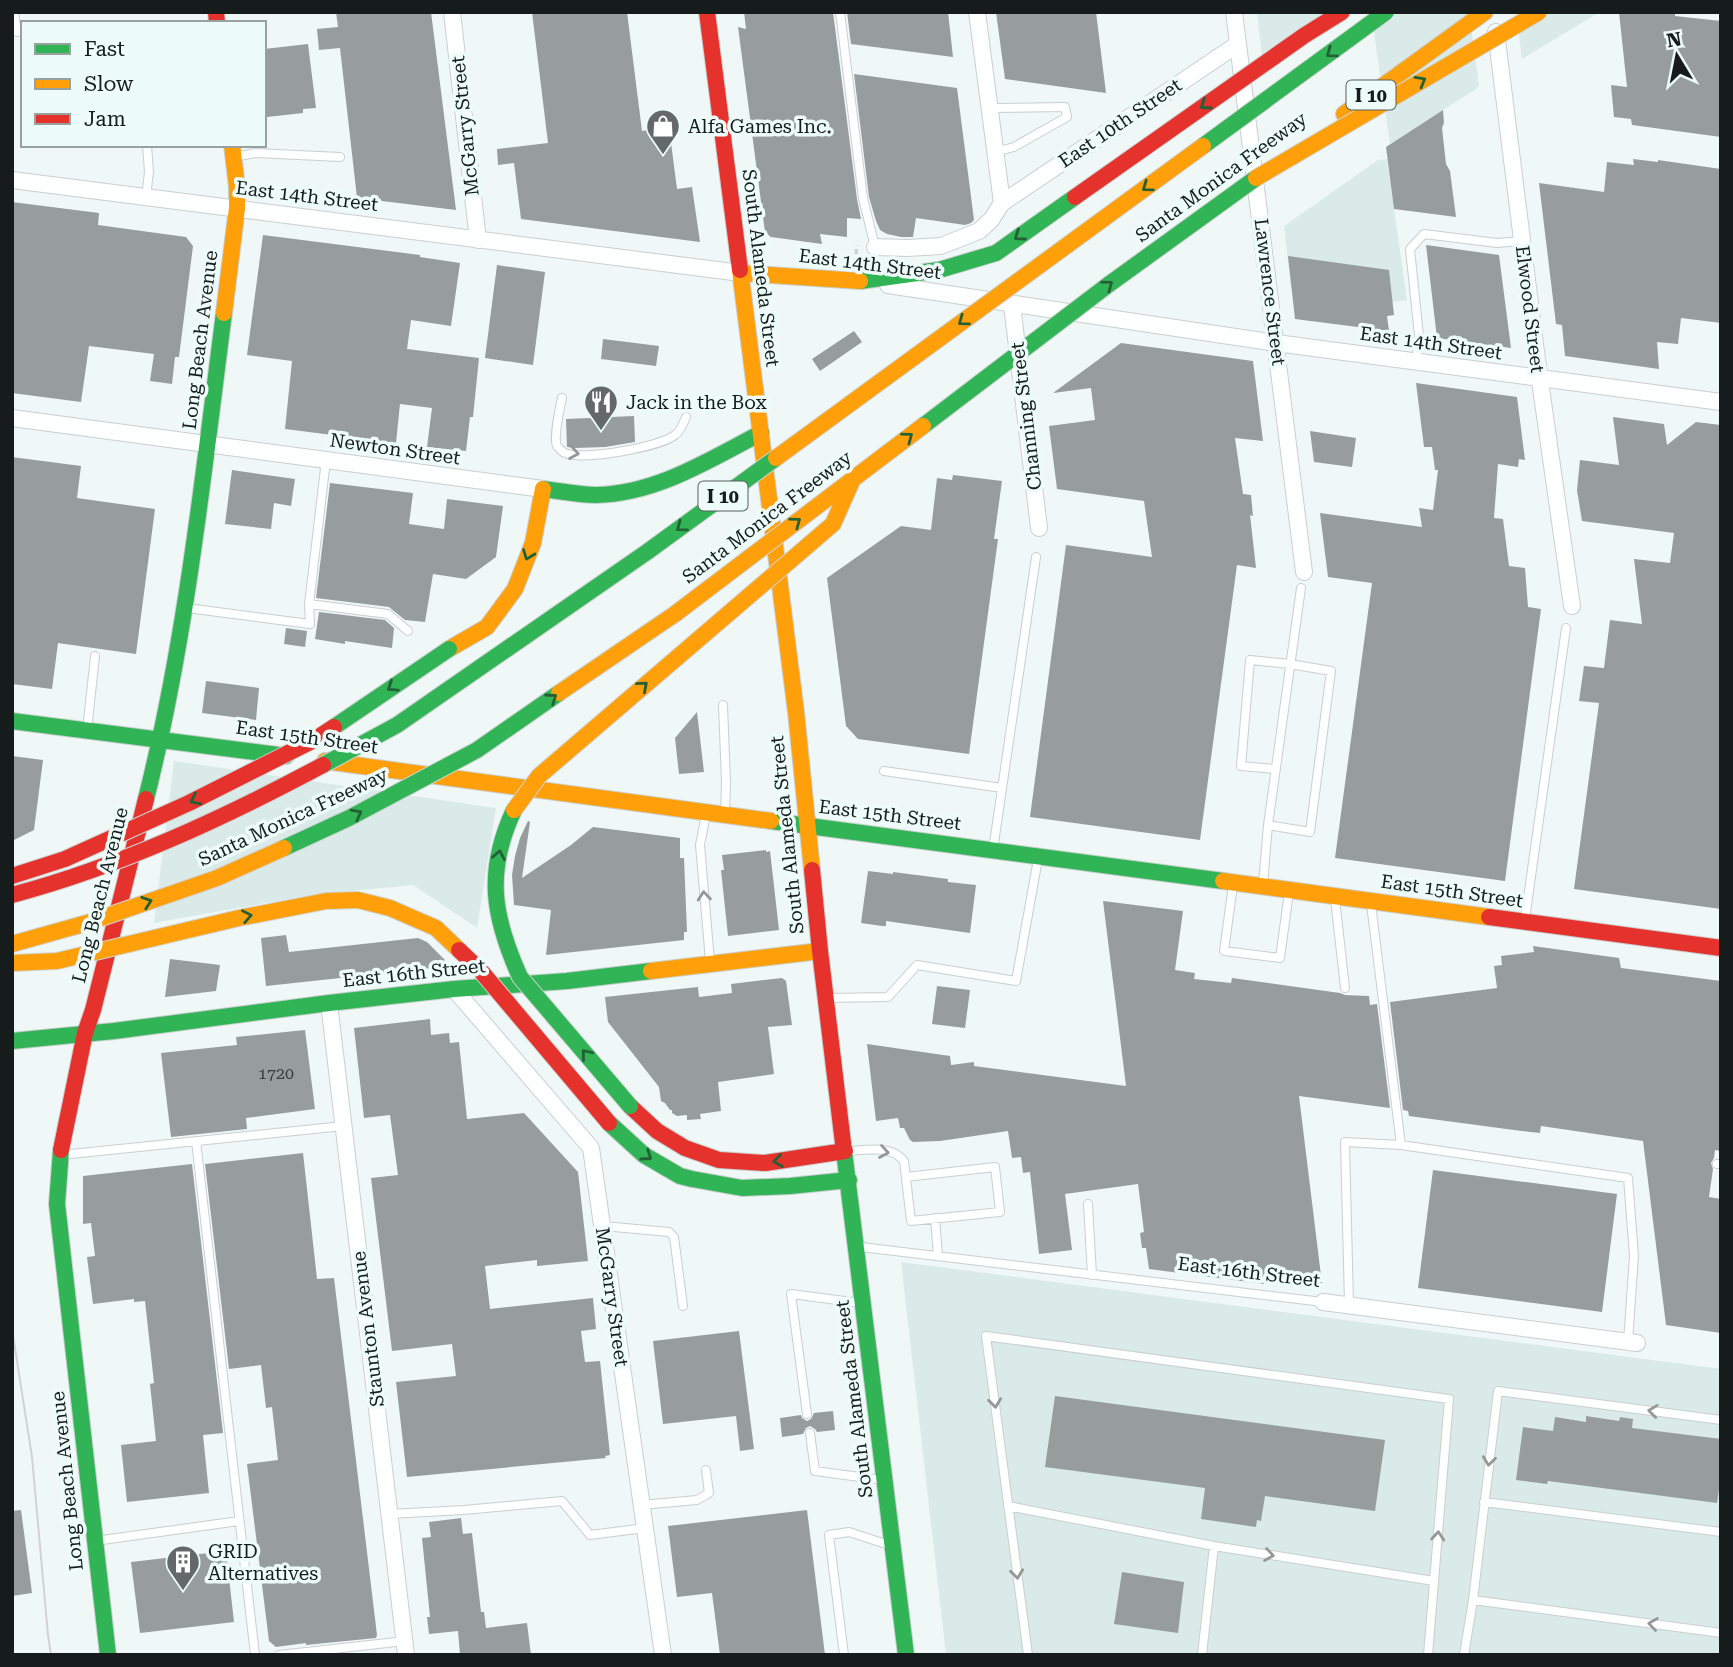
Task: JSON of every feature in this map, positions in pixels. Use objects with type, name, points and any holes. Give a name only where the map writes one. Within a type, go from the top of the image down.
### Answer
[{"type":"main road","name":"South Alameda Street","points":[[707,12],[796,712],[820,951],[906,1655]]},
{"type":"main road","points":[[860,281],[939,270],[996,253],[1304,35],[1342,12]]},
{"type":"main road","name":"Santa Monica Freeway","points":[[12,894],[61,882],[184,834],[282,787],[397,725],[658,544],[1386,12]]},
{"type":"main road","name":"Santa Monica Freeway","points":[[12,944],[87,923],[217,878],[349,818],[477,750],[675,614],[1108,285],[1485,12]]},
{"type":"main road","points":[[1256,178],[1539,12]]},
{"type":"main road","name":"Long Beach Avenue","points":[[108,1655],[57,1204],[61,1146],[85,1033],[161,739],[175,667],[208,445],[237,208],[233,151]]},
{"type":"main road","name":"East 14th Street","points":[[741,272],[860,281]]},
{"type":"main road","name":"Newton Street","points":[[543,489],[597,495],[667,481],[761,433]]},
{"type":"main road","points":[[845,1151],[765,1163],[719,1160],[685,1148],[657,1131],[630,1106],[520,976],[501,932],[495,883],[498,850],[514,810],[539,776],[833,524],[854,479]]},
{"type":"main road","points":[[12,876],[65,859],[189,803],[314,740],[486,626],[515,589],[533,543],[543,489]]},
{"type":"main road","name":"East 15th Street","points":[[12,721],[1721,948]]},
{"type":"main road","points":[[12,962],[57,961],[239,918],[326,901],[358,900],[390,908],[436,928],[480,970],[609,1123],[644,1155],[680,1176],[742,1188],[849,1180]]},
{"type":"main road","name":"East 16th Street","points":[[12,1041],[454,989],[567,981],[820,951]]},
{"type":"street","name":"McGarry Street","points":[[452,12],[478,240]]},
{"type":"street","points":[[977,12],[1002,202]]},
{"type":"street","name":"Lawrence Street","points":[[1234,12],[1276,343],[1302,580]]},
{"type":"street","name":"Elwood Street","points":[[1494,12],[1539,379],[1572,606]]},
{"type":"street","name":"East 10th Street","points":[[876,247],[941,246],[979,231],[991,220],[1002,202],[1238,44]]},
{"type":"street","name":"East 14th Street","points":[[12,180],[741,272]]},
{"type":"street","name":"East 14th Street","points":[[860,281],[1276,343],[1721,402]]},
{"type":"street","name":"Channing Street","points":[[1012,305],[1039,528]]},
{"type":"street","name":"Newton Street","points":[[12,418],[543,489]]},
{"type":"street","name":"McGarry Street","points":[[454,989],[592,1148],[663,1655]]},
{"type":"street","name":"Staunton Avenue","points":[[329,1003],[405,1648]]},
{"type":"street","name":"East 16th Street","points":[[1323,1302],[1632,1342]]},
{"type":"lane","points":[[14,12],[17,32]]},
{"type":"lane","points":[[841,12],[863,198],[876,247]]},
{"type":"lane","points":[[989,108],[1065,107],[1067,117],[1014,148],[995,152]]},
{"type":"lane","points":[[146,197],[148,147]]},
{"type":"lane","points":[[233,151],[340,157]]},
{"type":"lane","points":[[1416,362],[1419,336],[1410,249],[1424,234],[1497,243],[1522,241]]},
{"type":"lane","points":[[562,398],[556,440],[558,448],[566,454],[620,452],[645,447],[677,435],[687,417]]},
{"type":"lane","points":[[184,608],[310,624],[309,604],[326,460]]},
{"type":"lane","points":[[993,850],[1036,557]]},
{"type":"lane","points":[[1263,887],[1268,825],[1302,580]]},
{"type":"lane","points":[[309,604],[388,614],[408,631]]},
{"type":"lane","points":[[1524,922],[1566,628]]},
{"type":"lane","points":[[87,730],[95,656]]},
{"type":"lane","points":[[1268,825],[1310,832],[1331,671],[1250,660],[1241,766],[1276,769]]},
{"type":"lane","points":[[723,705],[725,814]]},
{"type":"lane","points":[[884,771],[1002,788]]},
{"type":"lane","points":[[707,812],[700,845],[710,964]]},
{"type":"lane","points":[[826,998],[888,997],[917,965],[1016,981],[1038,856]]},
{"type":"lane","points":[[1233,883],[1224,951],[1280,958],[1289,890]]},
{"type":"lane","points":[[1334,896],[1345,988]]},
{"type":"lane","points":[[1371,901],[1401,1145]]},
{"type":"lane","points":[[61,1155],[344,1126]]},
{"type":"lane","points":[[195,1141],[255,1655]]},
{"type":"lane","points":[[1349,1304],[1345,1142],[1401,1145],[1628,1178],[1634,1256],[1632,1342]]},
{"type":"lane","points":[[845,1151],[885,1150],[898,1154],[904,1161],[911,1221],[1000,1212],[995,1167],[906,1177]]},
{"type":"lane","points":[[1088,1204],[1092,1275]]},
{"type":"lane","points":[[935,1218],[938,1256]]},
{"type":"lane","points":[[603,1226],[669,1232],[674,1237],[683,1306]]},
{"type":"lane","name":"East 16th Street","points":[[857,1247],[1323,1302]]},
{"type":"lane","points":[[807,1414],[791,1294],[863,1303]]},
{"type":"lane","points":[[1028,1655],[986,1336],[1449,1399],[1428,1655]]},
{"type":"lane","points":[[1464,1655],[1498,1391],[1721,1420]]},
{"type":"lane","points":[[810,1433],[815,1471],[885,1481]]},
{"type":"lane","points":[[641,1505],[697,1500],[709,1493],[706,1471]]},
{"type":"lane","points":[[390,1514],[562,1501],[590,1535],[645,1528]]},
{"type":"lane","points":[[1484,1502],[1721,1532]]},
{"type":"lane","points":[[1008,1506],[1214,1546],[1434,1581]]},
{"type":"lane","points":[[95,1541],[239,1521]]},
{"type":"lane","points":[[844,1655],[829,1535],[849,1532],[893,1546]]},
{"type":"lane","points":[[1202,1655],[1214,1546]]},
{"type":"lane","points":[[1473,1600],[1721,1633]]},
{"type":"lane","points":[[279,1655],[405,1648]]},
{"type":"path","points":[[856,254],[857,245]]},
{"type":"shaded area","points":[[1257,12],[1328,12],[1262,57]]},
{"type":"shaded area","points":[[1371,12],[1469,12],[1479,85],[1390,144]]},
{"type":"shaded area","points":[[1516,12],[1600,12],[1522,59]]},
{"type":"shaded area","points":[[1387,159],[1407,300],[1393,302],[1291,288],[1284,226],[1378,160]]},
{"type":"shaded area","points":[[174,761],[496,808],[477,928],[413,885],[311,895],[154,923]]},
{"type":"shaded area","points":[[901,1262],[1721,1369],[1721,1655],[946,1655]]},
{"type":"building","points":[[336,12],[431,12],[456,210],[357,198],[340,48],[319,50],[317,29],[338,27]]},
{"type":"building","points":[[532,12],[627,12],[642,131],[669,127],[677,189],[692,187],[700,242],[521,219],[514,163],[498,165],[497,149],[548,143]]},
{"type":"building","points":[[744,12],[833,12],[861,219],[847,218],[847,237],[820,234],[822,244],[771,237],[765,232],[738,27],[746,29]]},
{"type":"building","points":[[847,12],[948,12],[953,57],[851,44]]},
{"type":"building","points":[[996,12],[1096,12],[1106,93],[1005,79]]},
{"type":"building","points":[[1619,12],[1675,12],[1675,16],[1721,21],[1721,137],[1632,125],[1631,119],[1614,117],[1611,85],[1627,87]]},
{"type":"building","points":[[308,44],[316,108],[303,109],[303,113],[267,117],[266,49]]},
{"type":"building","points":[[854,74],[957,88],[974,220],[971,223],[965,225],[916,218],[913,237],[901,237],[880,230],[869,197]]},
{"type":"building","points":[[1443,110],[1446,164],[1450,171],[1456,217],[1394,209],[1386,147]]},
{"type":"building","points":[[1633,159],[1721,169],[1721,323],[1681,318],[1678,344],[1657,342],[1659,369],[1565,356],[1562,325],[1556,324],[1539,183],[1604,192],[1607,162],[1634,165]]},
{"type":"building","points":[[12,202],[99,213],[98,225],[186,237],[193,246],[179,357],[175,357],[172,384],[150,381],[154,354],[89,346],[81,402],[12,393]]},
{"type":"building","points":[[263,235],[420,255],[460,263],[451,326],[411,320],[407,349],[479,358],[473,417],[470,417],[466,451],[427,447],[432,408],[400,404],[396,443],[285,429],[292,361],[247,355]]},
{"type":"building","points":[[1426,245],[1499,255],[1511,348],[1437,338]]},
{"type":"building","points":[[1288,256],[1389,270],[1394,315],[1387,316],[1389,331],[1295,319]]},
{"type":"building","points":[[497,265],[545,272],[533,365],[485,358]]},
{"type":"building","points":[[854,331],[862,342],[820,371],[812,359]]},
{"type":"building","points":[[603,339],[659,346],[656,366],[601,359]]},
{"type":"building","points":[[1121,343],[1253,361],[1263,441],[1235,438],[1243,494],[1251,495],[1253,516],[1250,515],[1256,568],[1237,565],[1200,840],[1030,817],[1066,545],[1152,557],[1144,501],[1057,489],[1049,426],[1095,420],[1091,388],[1053,393]]},
{"type":"building","points":[[1416,383],[1517,397],[1525,460],[1519,459],[1518,467],[1498,464],[1494,518],[1503,519],[1509,566],[1525,568],[1528,607],[1541,609],[1505,881],[1335,858],[1372,583],[1328,577],[1320,513],[1422,527],[1419,508],[1433,510],[1438,470],[1435,470],[1432,447],[1424,447]]},
{"type":"building","name":"Jack in the Box","points":[[634,416],[635,442],[605,447],[567,447],[566,419]]},
{"type":"building","points":[[1613,417],[1664,424],[1667,445],[1696,422],[1721,425],[1721,909],[1574,889],[1599,703],[1579,701],[1584,666],[1604,668],[1610,620],[1642,624],[1634,559],[1670,563],[1674,533],[1582,521],[1577,490],[1580,460],[1619,465]]},
{"type":"building","points":[[1310,431],[1356,438],[1352,467],[1314,462]]},
{"type":"building","points":[[12,457],[81,466],[77,498],[155,509],[136,654],[58,643],[52,689],[12,684]]},
{"type":"building","points":[[232,470],[295,479],[291,506],[274,503],[271,529],[225,524]]},
{"type":"building","points":[[953,475],[1002,481],[994,539],[998,539],[969,754],[858,739],[846,726],[827,578],[901,526],[931,530],[937,478],[952,480]]},
{"type":"building","points":[[330,483],[413,493],[409,524],[444,529],[447,499],[503,506],[496,557],[466,579],[433,574],[425,622],[405,620],[389,607],[316,598]]},
{"type":"building","points":[[319,612],[385,620],[394,628],[392,648],[315,639]]},
{"type":"building","points":[[286,628],[307,631],[305,647],[284,644]]},
{"type":"building","points":[[206,681],[259,688],[256,720],[202,713]]},
{"type":"building","points":[[697,712],[704,772],[679,774],[675,738]]},
{"type":"building","points":[[12,756],[43,760],[34,830],[12,841]]},
{"type":"building","points":[[528,821],[522,878],[593,827],[680,838],[680,858],[684,858],[687,932],[684,932],[684,940],[546,955],[551,910],[514,905],[512,875],[515,856]]},
{"type":"building","points":[[770,851],[779,930],[728,936],[721,870],[724,870],[722,855]]},
{"type":"building","points":[[868,871],[948,879],[948,882],[976,885],[970,933],[886,921],[886,926],[861,923]]},
{"type":"building","points":[[1103,901],[1183,911],[1175,970],[1195,973],[1194,979],[1231,983],[1232,978],[1345,995],[1369,996],[1370,1005],[1377,1004],[1390,1108],[1299,1096],[1322,1284],[1264,1276],[1264,1284],[1149,1269],[1146,1248],[1142,1248],[1140,1233],[1144,1232],[1138,1184],[1065,1194],[1072,1250],[1039,1254],[1030,1172],[1023,1173],[1021,1157],[1012,1158],[1008,1131],[940,1141],[913,1142],[904,1128],[900,1128],[898,1118],[876,1121],[867,1044],[950,1056],[951,1065],[974,1062],[974,1066],[1126,1086]]},
{"type":"building","points":[[286,935],[289,952],[418,938],[427,942],[445,960],[446,965],[266,986],[261,938]]},
{"type":"building","points":[[1533,946],[1619,958],[1621,968],[1721,981],[1721,1151],[1715,1150],[1711,1163],[1713,1169],[1709,1197],[1721,1199],[1721,1333],[1666,1325],[1643,1141],[1541,1126],[1540,1133],[1514,1130],[1409,1116],[1408,1111],[1403,1110],[1390,1002],[1497,988],[1494,966],[1502,965],[1501,956],[1534,952]]},
{"type":"building","points":[[170,959],[220,965],[216,991],[165,997]]},
{"type":"building","points":[[782,978],[786,981],[792,1025],[768,1027],[774,1074],[718,1082],[721,1111],[700,1114],[701,1119],[687,1120],[687,1115],[677,1116],[672,1113],[661,1101],[659,1087],[608,1022],[605,997],[698,987],[699,997],[732,993],[731,984]]},
{"type":"building","points":[[937,986],[970,990],[965,1028],[932,1024]]},
{"type":"building","points":[[430,1019],[431,1035],[449,1033],[450,1043],[459,1042],[467,1119],[524,1113],[578,1172],[588,1261],[537,1266],[537,1260],[485,1266],[490,1309],[593,1298],[596,1329],[581,1331],[585,1362],[600,1361],[610,1455],[605,1456],[606,1458],[407,1477],[396,1382],[456,1376],[452,1344],[392,1351],[371,1178],[398,1175],[390,1115],[364,1118],[354,1028]]},
{"type":"building","points":[[305,1030],[315,1109],[246,1118],[247,1129],[171,1137],[161,1053],[237,1045],[236,1037]]},
{"type":"building","points":[[303,1153],[317,1279],[334,1278],[377,1635],[376,1638],[276,1647],[269,1641],[247,1464],[278,1460],[272,1407],[266,1408],[261,1365],[229,1369],[205,1164]]},
{"type":"building","points":[[192,1164],[223,1433],[203,1435],[209,1493],[127,1502],[121,1445],[156,1441],[150,1384],[154,1383],[145,1301],[134,1302],[134,1299],[93,1304],[87,1257],[95,1256],[91,1223],[83,1224],[83,1176]]},
{"type":"building","points":[[1433,1170],[1617,1194],[1602,1312],[1418,1288]]},
{"type":"building","points":[[739,1331],[754,1449],[740,1451],[736,1416],[663,1424],[653,1341]]},
{"type":"building","points":[[1055,1396],[1385,1440],[1375,1511],[1265,1496],[1261,1521],[1257,1520],[1256,1527],[1201,1519],[1205,1488],[1045,1467]]},
{"type":"building","points":[[833,1411],[835,1430],[817,1432],[810,1426],[803,1434],[782,1437],[780,1418],[801,1415],[807,1421],[814,1413]]},
{"type":"building","points":[[1586,1416],[1619,1421],[1620,1417],[1633,1419],[1632,1428],[1721,1439],[1721,1477],[1717,1503],[1548,1481],[1547,1484],[1516,1480],[1523,1427],[1553,1431],[1555,1417],[1586,1422]]},
{"type":"building","points":[[21,1510],[32,1593],[12,1596],[12,1511]]},
{"type":"building","points":[[807,1510],[825,1655],[720,1655],[712,1593],[677,1597],[668,1526]]},
{"type":"building","points":[[461,1518],[463,1534],[472,1533],[481,1612],[484,1612],[486,1628],[527,1623],[531,1655],[460,1655],[458,1631],[429,1634],[427,1617],[430,1617],[422,1538],[431,1537],[429,1522]]},
{"type":"building","name":"GRID Alternatives","points":[[226,1551],[234,1622],[140,1633],[131,1562]]},
{"type":"building","points":[[1122,1572],[1184,1582],[1178,1633],[1114,1624]]},
{"type":"tram line","points":[[12,1329],[32,1457],[51,1655]]},
{"type":"traffic: fast","points":[[1203,146],[1386,12]]},
{"type":"traffic: fast","points":[[923,426],[1108,285],[1256,178]]},
{"type":"traffic: fast","points":[[860,281],[939,270],[996,253],[1075,197]]},
{"type":"traffic: fast","points":[[146,799],[183,618],[224,313]]},
{"type":"traffic: fast","points":[[543,489],[596,495],[640,489],[681,474],[761,433]]},
{"type":"traffic: fast","points":[[323,765],[397,725],[647,552],[776,458]]},
{"type":"traffic: fast","points":[[334,727],[449,649]]},
{"type":"traffic: fast","points":[[284,848],[349,818],[477,750],[559,693]]},
{"type":"traffic: fast","points":[[12,721],[286,756]]},
{"type":"traffic: fast","points":[[514,810],[499,854],[496,874],[499,914],[511,955],[520,977],[630,1106]]},
{"type":"traffic: fast","points":[[771,821],[1223,881]]},
{"type":"traffic: fast","points":[[12,1041],[454,989],[567,981],[651,971]]},
{"type":"traffic: fast","points":[[609,1123],[644,1155],[680,1176],[692,1179],[742,1188],[849,1180]]},
{"type":"traffic: fast","points":[[843,1143],[906,1655]]},
{"type":"traffic: fast","points":[[61,1150],[57,1204],[108,1655]]},
{"type":"traffic: slow","points":[[1344,114],[1485,12]]},
{"type":"traffic: slow","points":[[1256,178],[1539,12]]},
{"type":"traffic: slow","points":[[776,458],[1203,146]]},
{"type":"traffic: slow","points":[[224,313],[237,208],[232,147]]},
{"type":"traffic: slow","points":[[740,270],[796,712],[812,870]]},
{"type":"traffic: slow","points":[[741,273],[860,281]]},
{"type":"traffic: slow","points":[[559,693],[675,614],[923,426]]},
{"type":"traffic: slow","points":[[514,810],[539,776],[833,524],[852,481]]},
{"type":"traffic: slow","points":[[449,649],[487,627],[515,589],[533,543],[543,489]]},
{"type":"traffic: slow","points":[[325,761],[771,821]]},
{"type":"traffic: slow","points":[[12,944],[87,923],[217,878],[284,848]]},
{"type":"traffic: slow","points":[[1223,881],[1489,917]]},
{"type":"traffic: slow","points":[[12,963],[57,961],[239,918],[326,901],[358,900],[390,908],[436,928],[459,950]]},
{"type":"traffic: slow","points":[[651,971],[820,951]]},
{"type":"traffic: jam","points":[[216,12],[217,21]]},
{"type":"traffic: jam","points":[[707,12],[740,270]]},
{"type":"traffic: jam","points":[[1075,197],[1305,35],[1342,12]]},
{"type":"traffic: jam","points":[[12,876],[65,859],[189,803],[314,740],[334,727]]},
{"type":"traffic: jam","points":[[12,895],[93,870],[171,839],[248,804],[323,765]]},
{"type":"traffic: jam","points":[[61,1150],[85,1033],[146,799]]},
{"type":"traffic: jam","points":[[812,870],[843,1143]]},
{"type":"traffic: jam","points":[[1489,917],[1721,948]]},
{"type":"traffic: jam","points":[[459,950],[480,970],[609,1123]]},
{"type":"traffic: jam","points":[[630,1106],[657,1131],[685,1148],[719,1160],[765,1163],[845,1151]]},
{"type":"place","name":"Alfa Games Inc.","points":[[663,156]]},
{"type":"place","name":"Jack in the Box","points":[[601,432]]},
{"type":"place","name":"GRID Alternatives","points":[[183,1592]]}]
